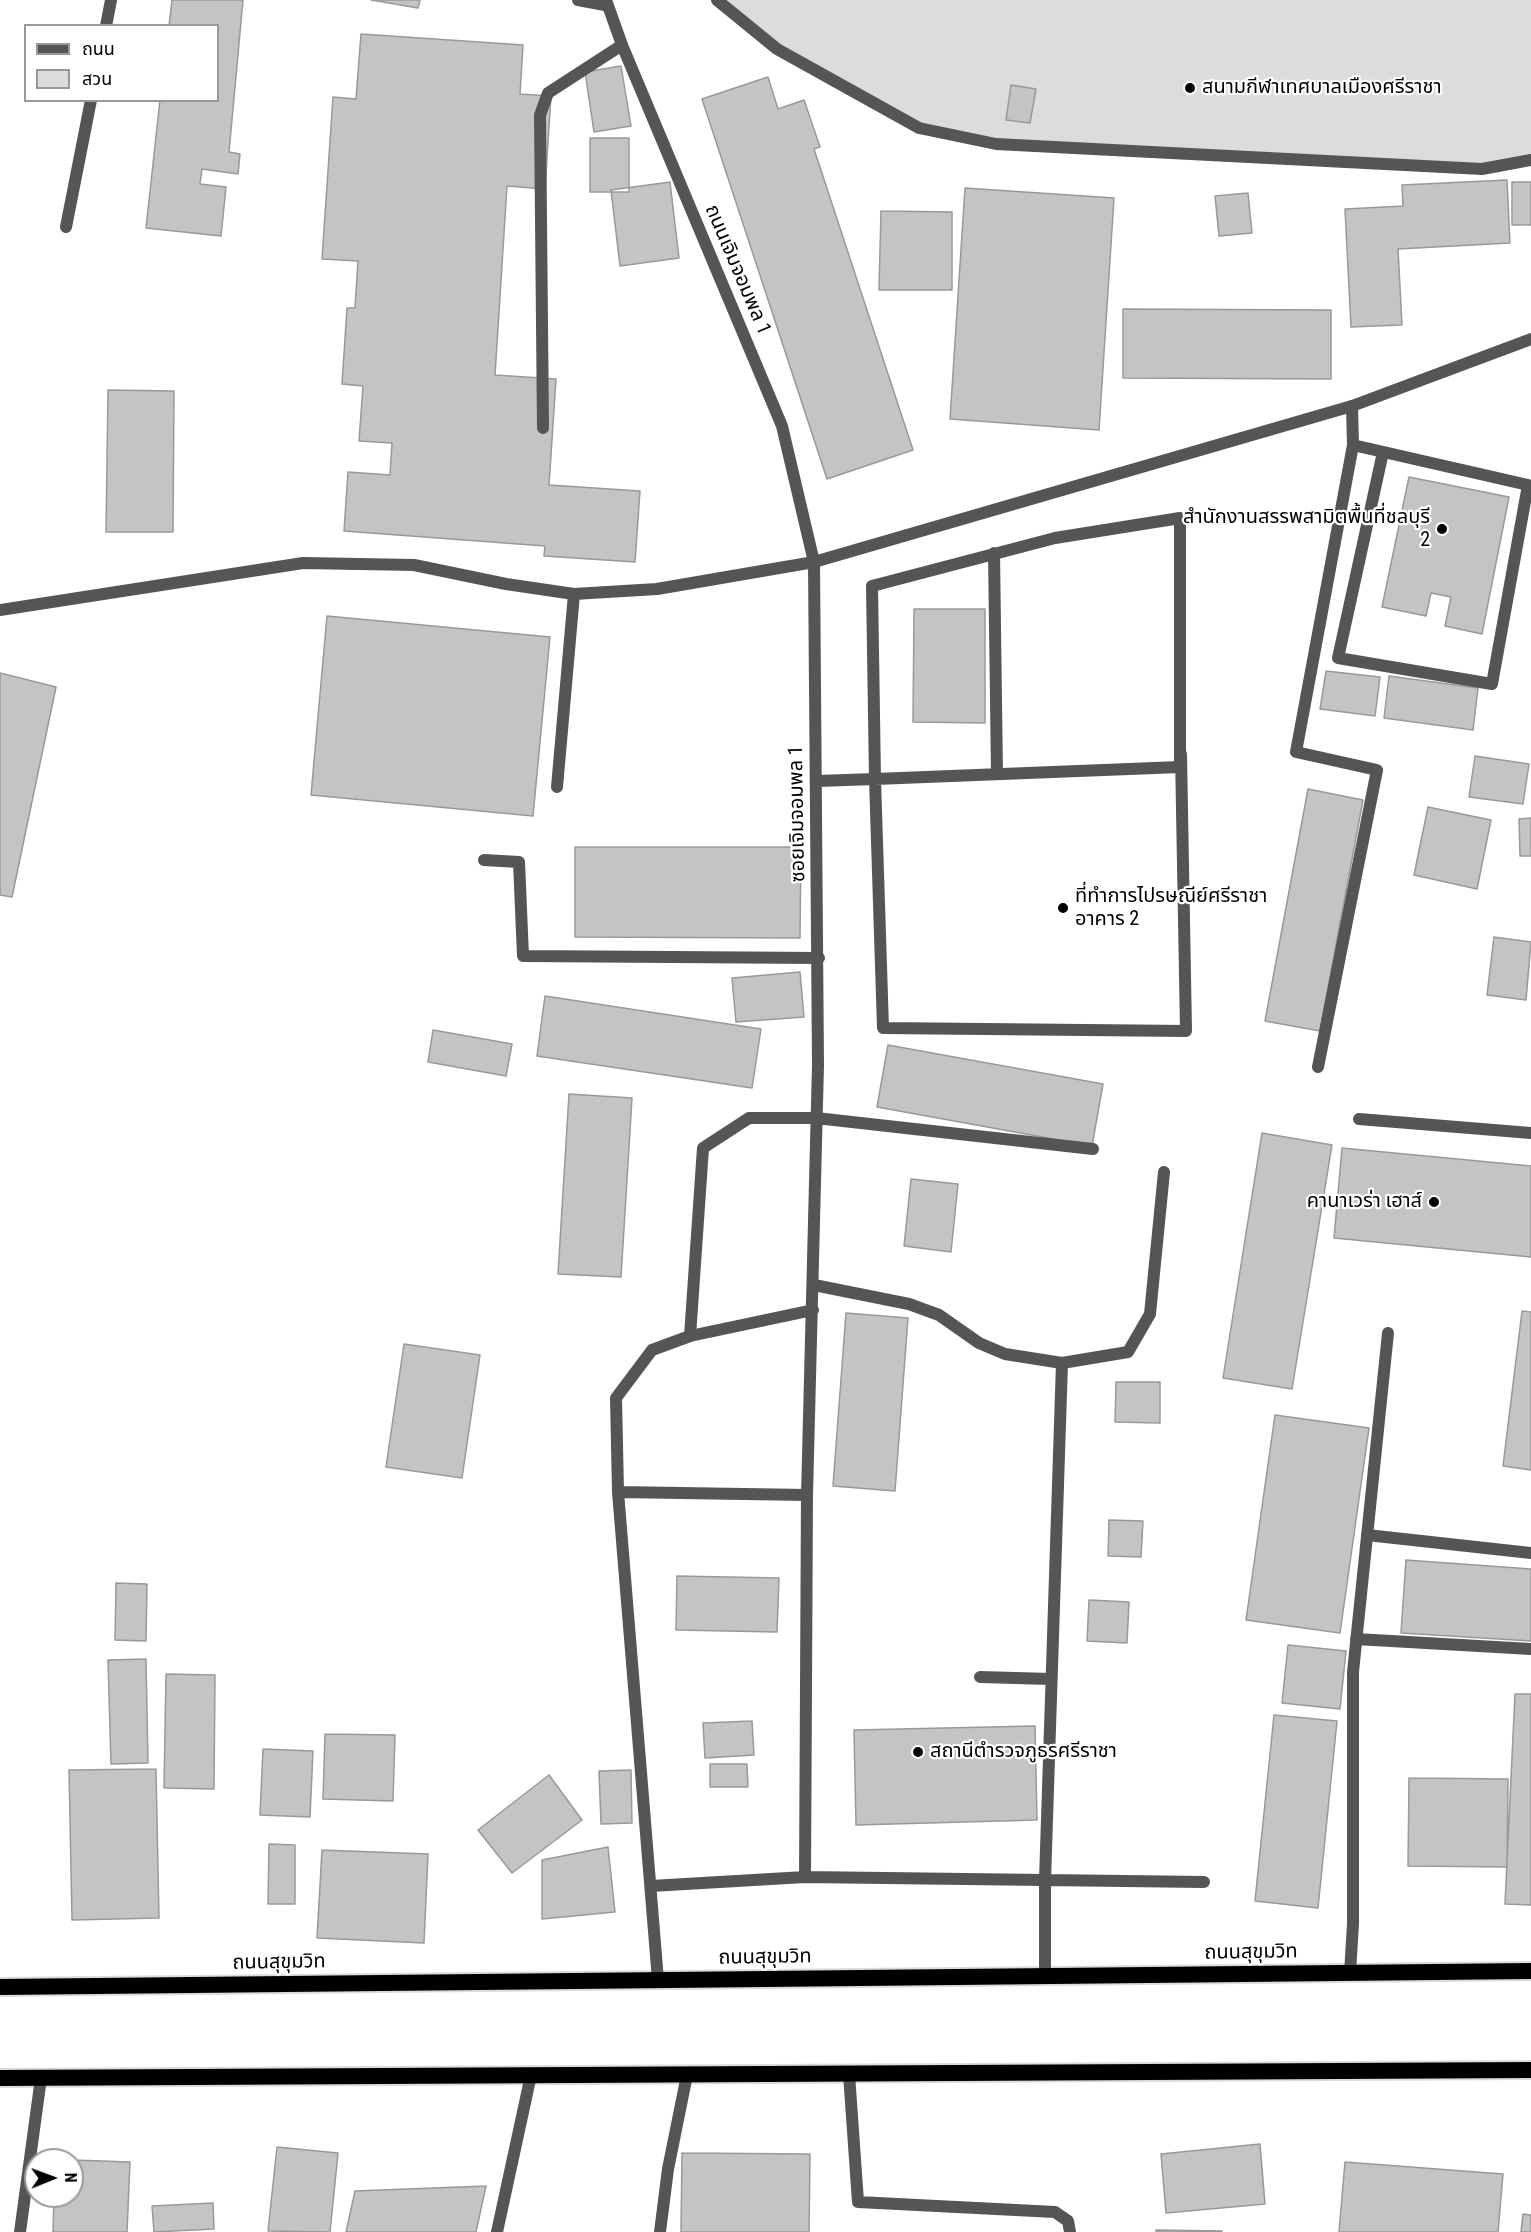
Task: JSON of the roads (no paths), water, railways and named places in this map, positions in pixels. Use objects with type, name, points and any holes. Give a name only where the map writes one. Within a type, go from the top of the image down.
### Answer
[{"type":"highway","name":"ถนนสุขุมวิท","points":[[0,1988],[1531,1971]]},
{"type":"highway","points":[[0,2078],[1531,2070]]},
{"type":"street","points":[[106,24],[111,0]]},
{"type":"street","points":[[578,0],[606,2]]},
{"type":"street","points":[[717,0],[777,49],[919,128],[996,144],[1482,169],[1531,160]]},
{"type":"street","name":"ถนนเจิมจอมพล 1","points":[[606,2],[782,426],[814,562]]},
{"type":"street","points":[[543,428],[540,115],[548,93],[622,45]]},
{"type":"street","points":[[66,227],[91,102]]},
{"type":"street","points":[[0,610],[303,562],[414,565],[506,584],[574,594],[657,589],[814,562],[1352,406],[1531,339]]},
{"type":"street","points":[[1318,1067],[1377,770],[1296,752],[1353,445],[1352,406]]},
{"type":"street","points":[[1353,445],[1528,485],[1492,684],[1338,658],[1383,452]]},
{"type":"street","points":[[1180,518],[1181,754],[1186,1031],[883,1028],[875,779],[872,586],[1055,538],[1180,518]]},
{"type":"street","points":[[994,553],[997,774]]},
{"type":"street","name":"ซอยเจิมจอมพล 1","points":[[805,1877],[807,1495],[814,1285],[819,958],[814,562]]},
{"type":"street","points":[[557,787],[574,594]]},
{"type":"street","points":[[817,781],[1180,767],[1181,754]]},
{"type":"street","points":[[484,860],[519,862],[524,956],[819,958]]},
{"type":"street","points":[[690,1336],[703,1148],[750,1118],[816,1118],[1094,1149]]},
{"type":"street","points":[[1359,1119],[1531,1133]]},
{"type":"street","points":[[814,1285],[909,1304],[939,1316],[979,1343],[1005,1354],[1062,1363],[1128,1352],[1150,1314],[1164,1172]]},
{"type":"street","points":[[658,1980],[618,1492],[616,1398],[652,1350],[690,1336],[813,1310]]},
{"type":"street","points":[[1350,1973],[1353,1924],[1353,1672],[1388,1333]]},
{"type":"street","points":[[1045,1977],[1045,1880],[1062,1363]]},
{"type":"street","points":[[618,1492],[807,1495]]},
{"type":"street","points":[[1367,1535],[1531,1553]]},
{"type":"street","points":[[1356,1639],[1531,1649]]},
{"type":"street","points":[[980,1677],[1051,1679]]},
{"type":"street","points":[[651,1886],[805,1877],[1204,1882]]},
{"type":"street","points":[[660,2232],[668,2169],[687,2074]]},
{"type":"street","points":[[849,2074],[858,2202],[1055,2212],[1068,2221],[1070,2232]]},
{"type":"street","points":[[497,2232],[531,2075]]},
{"type":"street","points":[[20,2232],[41,2078]]},
{"type":"place","name":"สนามกีฬาเทศบาลเมืองศรีราชา","points":[[1190,88]]},
{"type":"place","name":"สำนักงานสรรพสามิตพื้นที่ชลบุรี 2","points":[[1442,529]]},
{"type":"place","name":"ที่ทำการไปรษณีย์ศรีราชา อาคาร 2","points":[[1063,908]]},
{"type":"place","name":"คานาเวร่า เฮาส์","points":[[1434,1202]]},
{"type":"place","name":"สถานีตำรวจภูธรศรีราชา","points":[[918,1752]]}]
